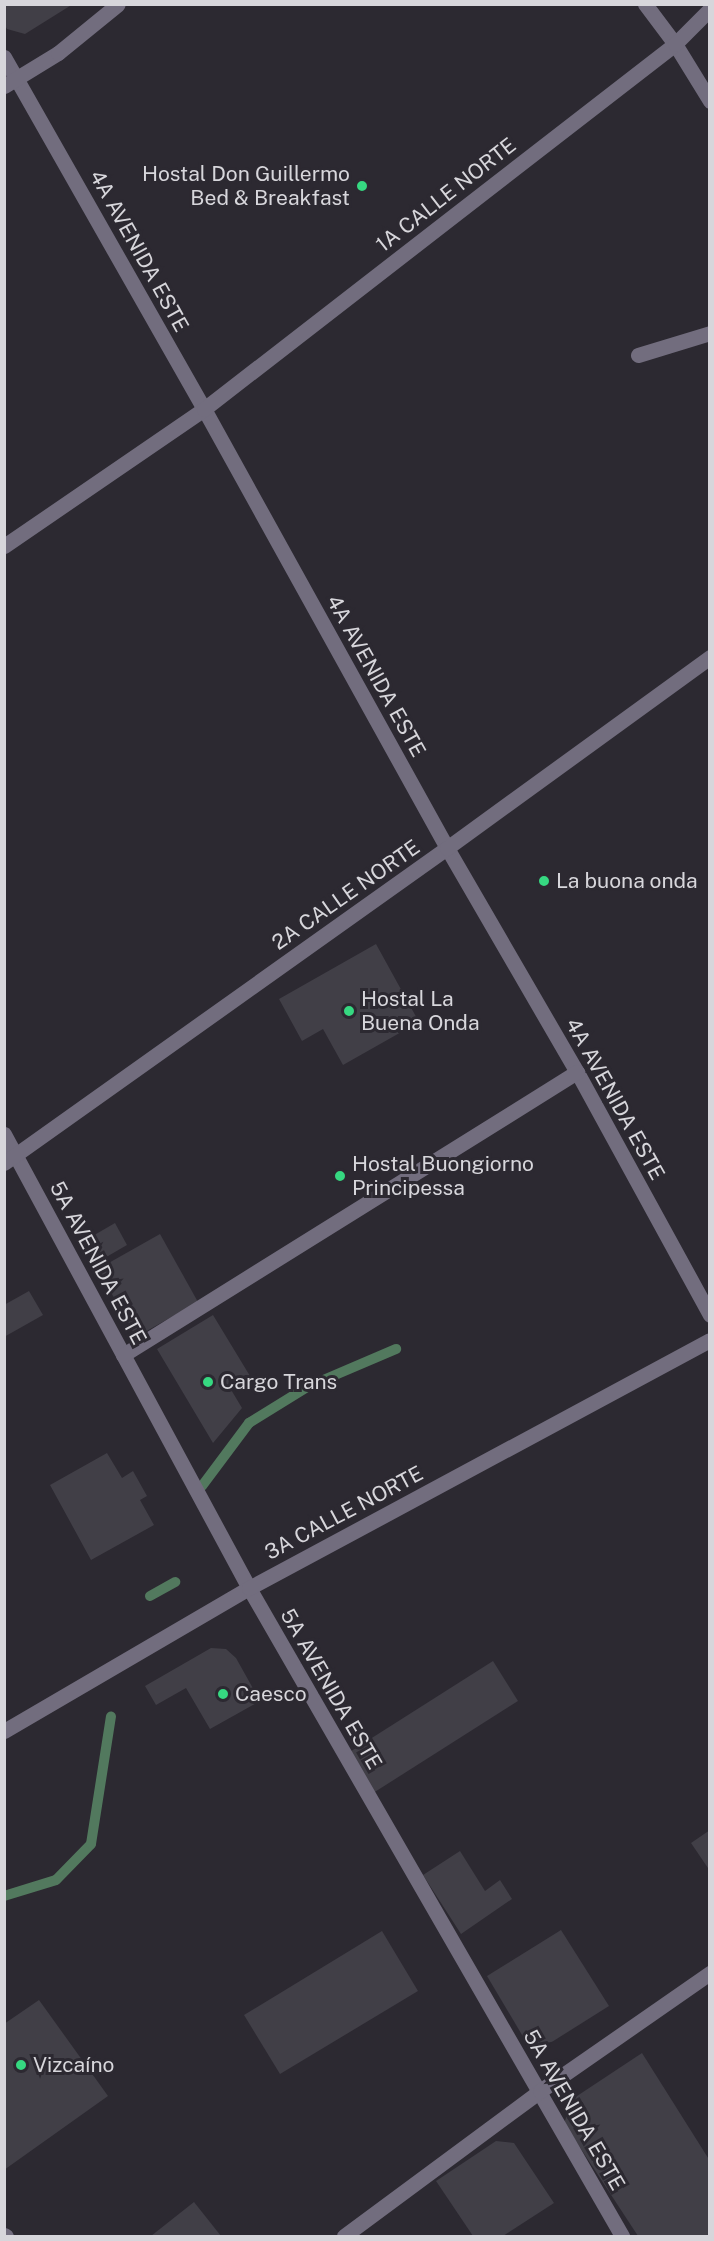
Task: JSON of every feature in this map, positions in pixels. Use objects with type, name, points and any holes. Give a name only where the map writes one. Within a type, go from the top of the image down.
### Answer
[{"type":"street","points":[[11,82],[58,52],[118,4]]},
{"type":"street","points":[[645,4],[675,44],[710,101]]},
{"type":"street","name":"1A CALLE NORTE","points":[[4,546],[204,409],[675,44],[710,9]]},
{"type":"street","name":"4A AVENIDA ESTE","points":[[4,57],[11,82],[204,409],[447,848],[577,1072],[710,1315]]},
{"type":"street","points":[[638,355],[710,333]]},
{"type":"street","name":"2A CALLE NORTE","points":[[10,1159],[447,848],[710,657]]},
{"type":"street","points":[[123,1355],[577,1072]]},
{"type":"street","name":"5A AVENIDA ESTE","points":[[4,1134],[10,1159],[123,1355],[249,1588],[622,2236]]},
{"type":"street","name":"3A CALLE NORTE","points":[[4,1731],[249,1588],[710,1340]]},
{"type":"street","points":[[344,2236],[540,2091],[710,1973]]},
{"type":"building","points":[[4,4],[73,4],[25,34],[7,29],[4,24]]},
{"type":"building","name":"Hostal La Buena Onda","points":[[376,944],[419,1022],[343,1065],[323,1029],[302,1041],[279,999]]},
{"type":"building","points":[[115,1223],[127,1245],[96,1263],[84,1241]]},
{"type":"building","points":[[160,1234],[198,1302],[136,1337],[98,1269]]},
{"type":"building","points":[[29,1291],[43,1315],[4,1337],[4,1305]]},
{"type":"building","name":"Cargo Trans","points":[[213,1315],[250,1376],[230,1388],[242,1408],[213,1443],[157,1349]]},
{"type":"building","points":[[107,1453],[122,1478],[133,1471],[147,1496],[140,1500],[154,1525],[91,1560],[50,1485]]},
{"type":"building","name":"Caesco","points":[[211,1648],[226,1649],[236,1658],[260,1701],[210,1729],[186,1688],[156,1705],[145,1686]]},
{"type":"building","points":[[493,1661],[518,1701],[370,1795],[345,1755]]},
{"type":"building","points":[[710,1830],[710,1871],[691,1843]]},
{"type":"building","points":[[460,1851],[485,1891],[500,1880],[512,1899],[461,1934],[423,1875]]},
{"type":"building","points":[[561,1930],[609,2006],[547,2045],[525,2040],[487,1976]]},
{"type":"building","points":[[382,1931],[418,1991],[280,2074],[244,2015]]},
{"type":"building","points":[[39,2000],[108,2096],[4,2170],[4,2024]]},
{"type":"building","points":[[642,2053],[710,2161],[710,2236],[638,2236],[564,2123],[574,2098]]},
{"type":"building","points":[[496,2141],[514,2143],[554,2203],[503,2236],[473,2236],[436,2181]]},
{"type":"building","points":[[194,2202],[221,2236],[151,2236]]},
{"type":"waterway","points":[[202,1486],[249,1423],[307,1387],[396,1349]]},
{"type":"waterway","points":[[150,1596],[175,1582]]},
{"type":"waterway","points":[[4,1896],[56,1880],[91,1844],[111,1717]]},
{"type":"place","name":"Hostal Don Guillermo Bed & Breakfast","points":[[362,186]]},
{"type":"place","name":"La buona onda","points":[[544,881]]},
{"type":"place","name":"Hostal La Buena Onda","points":[[349,1011]]},
{"type":"place","name":"Hostal Buongiorno Principessa","points":[[340,1176]]},
{"type":"place","name":"Cargo Trans","points":[[208,1382]]},
{"type":"place","name":"Caesco","points":[[223,1694]]},
{"type":"place","name":"Vizcaíno","points":[[21,2065]]}]
